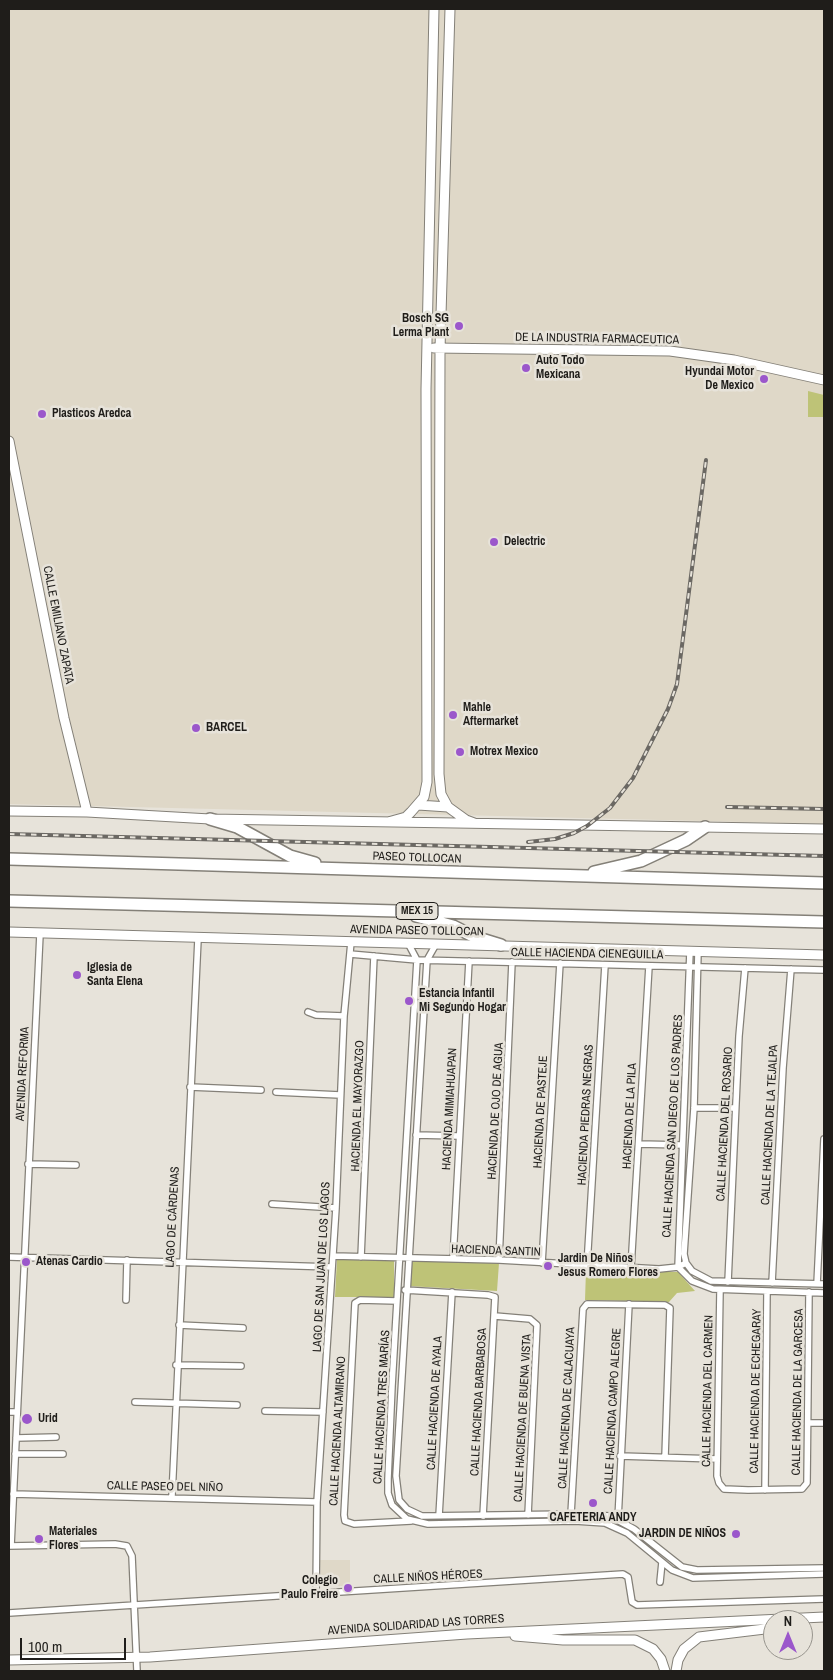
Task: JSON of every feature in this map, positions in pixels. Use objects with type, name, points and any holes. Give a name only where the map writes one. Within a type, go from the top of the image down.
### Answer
[{"type":"highway","points":[[210,819],[237,826],[299,860],[324,864],[333,870]]},
{"type":"highway","points":[[575,876],[641,861],[686,840],[705,827]]},
{"type":"highway","name":"PASEO TOLLOCAN","points":[[9,859],[824,883]]},
{"type":"highway","name":"MEX 15","points":[[9,901],[824,922]]},
{"type":"highway","points":[[395,911],[443,923],[501,945]]},
{"type":"main road","points":[[388,822],[406,817],[418,805],[424,797],[427,782],[427,348],[434,9]]},
{"type":"main road","points":[[450,9],[440,349],[439,784],[441,794],[448,807],[466,820],[474,823]]},
{"type":"main road","name":"DE LA INDUSTRIA FARMACEUTICA","points":[[427,348],[670,351],[734,360],[824,380]]},
{"type":"main road","name":"CALLE EMILIANO ZAPATA","points":[[9,441],[64,718],[87,812]]},
{"type":"main road","points":[[418,805],[448,807]]},
{"type":"main road","points":[[9,812],[87,812],[210,819],[824,830]]},
{"type":"main road","name":"AVENIDA PASEO TOLLOCAN","points":[[9,932],[435,946],[501,945],[824,955]]},
{"type":"main road","name":"AVENIDA SOLIDARIDAD LAS TORRES","points":[[9,1660],[136,1658],[467,1634],[822,1617]]},
{"type":"main road","points":[[676,1671],[678,1660],[684,1649],[699,1637],[763,1629]]},
{"type":"main road","points":[[467,1634],[563,1640],[635,1640],[653,1649],[661,1658],[665,1671]]},
{"type":"street","points":[[428,546],[440,548]]},
{"type":"street","points":[[428,663],[438,663]]},
{"type":"street","points":[[427,720],[438,720]]},
{"type":"street","name":"AVENIDA REFORMA","points":[[10,1546],[40,934]]},
{"type":"street","name":"LAGO DE CÁRDENAS","points":[[172,1496],[176,1365],[198,938]]},
{"type":"street","name":"LAGO DE SAN JUAN DE LOS LAGOS","points":[[316,1593],[317,1502],[336,1208],[344,1016],[351,942]]},
{"type":"street","name":"CALLE HACIENDA TRES MARÍAS","points":[[410,945],[417,960],[388,1488],[392,1504],[411,1521],[428,1524],[459,1524],[549,1518],[571,1514],[618,1518]]},
{"type":"street","name":"CALLE HACIENDA TRES MARÍAS","points":[[435,946],[427,960],[406,1290],[396,1490],[402,1506],[422,1516],[528,1515],[614,1525],[627,1533],[678,1574],[708,1579],[824,1574]]},
{"type":"street","name":"CALLE HACIENDA SAN DIEGO DE LOS PADRES","points":[[678,1267],[690,967],[694,951]]},
{"type":"street","name":"CALLE HACIENDA SAN DIEGO DE LOS PADRES","points":[[686,1263],[684,1254],[696,1056],[698,967],[694,951]]},
{"type":"street","name":"CALLE HACIENDA CIENEGUILLA","points":[[350,954],[417,960],[824,970]]},
{"type":"street","name":"HACIENDA EL MAYORAZGO","points":[[361,1257],[374,956]]},
{"type":"street","name":"HACIENDA MIMIAHUAPAN","points":[[453,1259],[458,1136],[469,961]]},
{"type":"street","name":"HACIENDA DE OJO DE AGUA","points":[[499,1260],[512,962]]},
{"type":"street","name":"HACIENDA DE PASTEJE","points":[[542,1263],[560,964]]},
{"type":"street","name":"HACIENDA PIEDRAS NEGRAS","points":[[587,1266],[605,964]]},
{"type":"street","name":"HACIENDA DE LA PILA","points":[[631,1268],[649,966]]},
{"type":"street","name":"CALLE HACIENDA DEL ROSARIO","points":[[728,1282],[745,968]]},
{"type":"street","name":"CALLE HACIENDA DE LA TEJALPA","points":[[772,1283],[782,1078],[791,969]]},
{"type":"street","points":[[308,1012],[316,1015],[344,1016]]},
{"type":"street","points":[[687,1056],[696,1056]]},
{"type":"street","points":[[411,1069],[420,1070]]},
{"type":"street","points":[[190,1087],[261,1090]]},
{"type":"street","points":[[276,1092],[340,1095]]},
{"type":"street","points":[[694,1108],[736,1108]]},
{"type":"street","points":[[416,1135],[458,1136]]},
{"type":"street","points":[[817,1284],[824,1139]]},
{"type":"street","points":[[639,1144],[682,1145]]},
{"type":"street","points":[[28,1164],[76,1165]]},
{"type":"street","points":[[404,1180],[414,1180]]},
{"type":"street","points":[[680,1182],[689,1181]]},
{"type":"street","points":[[272,1204],[336,1208]]},
{"type":"street","name":"HACIENDA SANTIN","points":[[333,1256],[499,1260],[631,1268],[678,1267],[686,1263]]},
{"type":"street","points":[[9,1257],[332,1267]]},
{"type":"street","points":[[126,1300],[127,1260]]},
{"type":"street","points":[[686,1263],[703,1278],[711,1281],[824,1284]]},
{"type":"street","points":[[678,1267],[698,1285],[720,1290],[824,1293]]},
{"type":"street","points":[[787,1283],[787,1292]]},
{"type":"street","points":[[398,1290],[452,1292]]},
{"type":"street","name":"CALLE HACIENDA DEL CARMEN","points":[[720,1290],[717,1459],[719,1483],[724,1489],[765,1490]]},
{"type":"street","name":"CALLE HACIENDA BARBABOSA","points":[[452,1292],[488,1294],[495,1298],[482,1516]]},
{"type":"street","name":"CALLE HACIENDA DE AYALA","points":[[439,1516],[452,1292]]},
{"type":"street","name":"CALLE HACIENDA DE ECHEGARAY","points":[[765,1490],[768,1292]]},
{"type":"street","name":"CALLE HACIENDA DE LA GARCESA","points":[[765,1490],[802,1489],[808,1478],[809,1292]]},
{"type":"street","name":"CALLE HACIENDA ALTAMIRANO","points":[[397,1301],[360,1300],[355,1305],[345,1522],[354,1524],[411,1521]]},
{"type":"street","name":"CALLE HACIENDA DE CALACUAYA","points":[[571,1514],[583,1309],[587,1304],[629,1304]]},
{"type":"street","points":[[629,1304],[665,1305],[671,1309],[665,1457]]},
{"type":"street","name":"CALLE HACIENDA CAMPO ALEGRE","points":[[618,1518],[629,1304]]},
{"type":"street","name":"CALLE HACIENDA DE BUENA VISTA","points":[[495,1316],[530,1318],[536,1323],[538,1329],[528,1515]]},
{"type":"street","points":[[179,1325],[243,1328]]},
{"type":"street","points":[[176,1365],[241,1366]]},
{"type":"street","points":[[135,1402],[237,1405]]},
{"type":"street","points":[[265,1411],[323,1412]]},
{"type":"street","points":[[9,1412],[17,1412]]},
{"type":"street","points":[[809,1423],[824,1423]]},
{"type":"street","points":[[16,1438],[56,1437]]},
{"type":"street","points":[[15,1454],[63,1454]]},
{"type":"street","points":[[620,1456],[717,1459]]},
{"type":"street","name":"CALLE PASEO DEL NIÑO","points":[[13,1494],[172,1496],[317,1502]]},
{"type":"street","points":[[458,1516],[459,1524]]},
{"type":"street","points":[[618,1518],[682,1567],[697,1570],[824,1568]]},
{"type":"street","points":[[10,1546],[115,1544],[127,1546],[132,1556],[137,1671]]},
{"type":"street","points":[[660,1582],[665,1555]]},
{"type":"street","name":"CALLE NIÑOS HÉROES","points":[[9,1613],[623,1574],[628,1577],[632,1602],[637,1605],[824,1599]]},
{"type":"shaded area","points":[[9,9],[824,9],[824,824],[9,804]]},
{"type":"shaded area","points":[[320,1560],[350,1560],[350,1586],[321,1586]]},
{"type":"green space","points":[[808,391],[824,395],[824,417],[808,417]]},
{"type":"green space","points":[[337,1259],[394,1260],[394,1297],[335,1297]]},
{"type":"green space","points":[[410,1259],[499,1263],[497,1291],[408,1286]]},
{"type":"green space","points":[[586,1270],[678,1272],[695,1291],[677,1293],[669,1302],[585,1300]]},
{"type":"railway","points":[[528,842],[555,839],[574,833],[587,826],[610,808],[633,778],[668,709],[677,684],[706,460]]},
{"type":"railway","points":[[727,807],[824,809]]},
{"type":"railway","points":[[9,834],[824,856]]},
{"type":"place","name":"Bosch SG Lerma Plant","points":[[459,326]]},
{"type":"place","name":"Auto Todo Mexicana","points":[[526,368]]},
{"type":"place","name":"Hyundai Motor De Mexico","points":[[764,379]]},
{"type":"place","name":"Plasticos Aredca","points":[[42,414]]},
{"type":"place","name":"Delectric","points":[[494,542]]},
{"type":"place","name":"Mahle Aftermarket","points":[[453,715]]},
{"type":"place","name":"BARCEL","points":[[196,728]]},
{"type":"place","name":"Motrex Mexico","points":[[460,752]]},
{"type":"place","name":"Iglesia de Santa Elena","points":[[77,975]]},
{"type":"place","name":"Estancia Infantil Mi Segundo Hogar","points":[[409,1001]]},
{"type":"place","name":"Atenas Cardio","points":[[26,1262]]},
{"type":"place","name":"Jardin De Niños Jesus Romero Flores","points":[[548,1266]]},
{"type":"place","name":"Urid","points":[[27,1419]]},
{"type":"place","name":"CAFETERIA ANDY","points":[[593,1503]]},
{"type":"place","name":"JARDIN DE NIÑOS","points":[[736,1534]]},
{"type":"place","name":"Materiales Flores","points":[[39,1539]]},
{"type":"place","name":"Colegio Paulo Freire","points":[[348,1588]]}]
